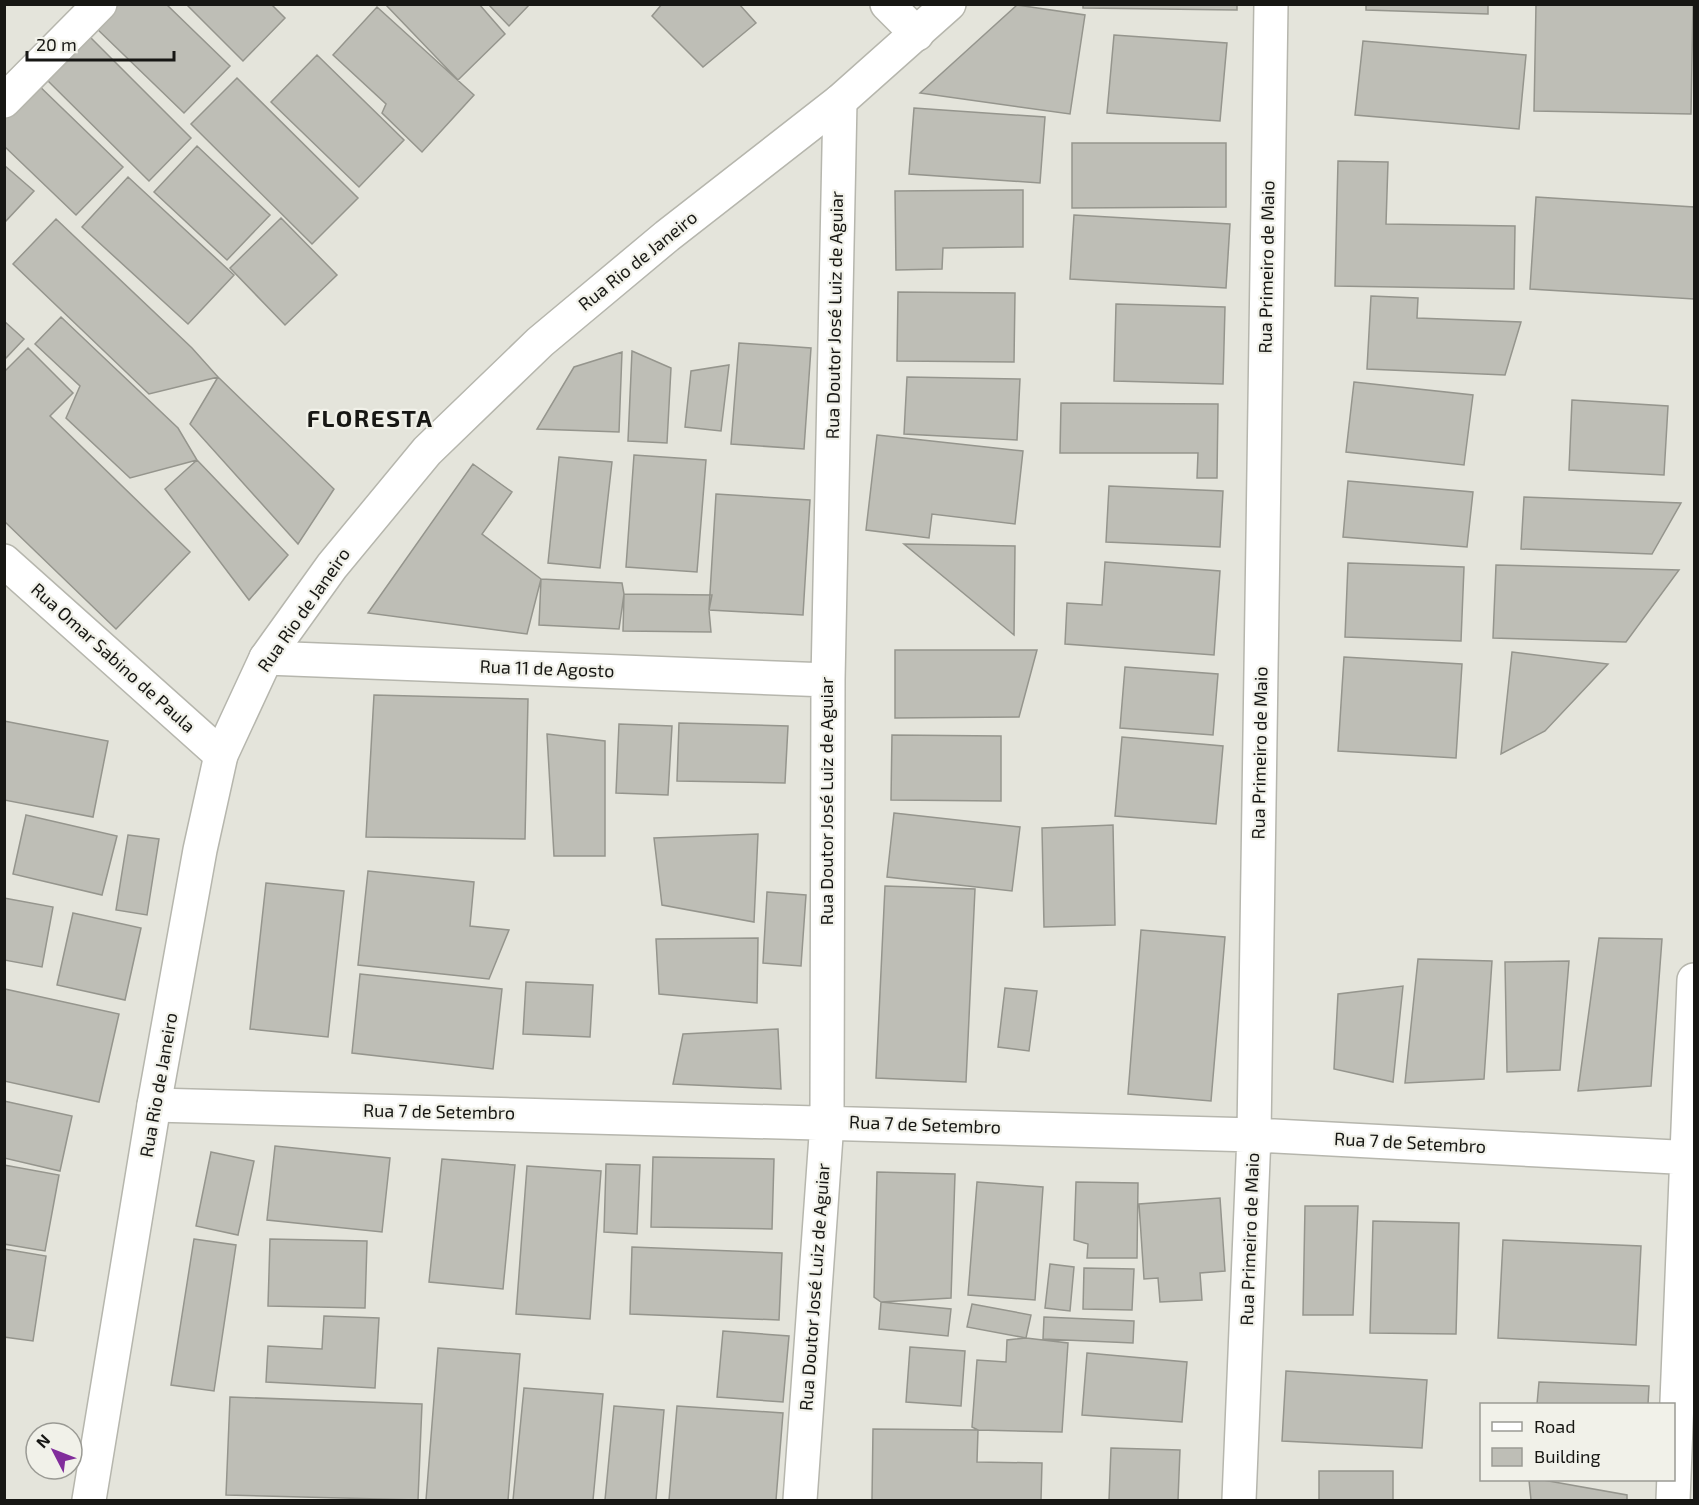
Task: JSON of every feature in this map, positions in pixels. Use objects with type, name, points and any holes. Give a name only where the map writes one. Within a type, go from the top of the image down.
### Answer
[{"type":"street","points":[[4,101],[100,4]]},
{"type":"street","points":[[886,4],[917,34]]},
{"type":"street","name":"Rua Rio de Janeiro","points":[[89,1500],[154,1105],[200,850],[221,755],[266,658],[333,566],[427,451],[540,342],[667,236],[840,101],[949,4]]},
{"type":"street","name":"Rua Primeiro de Maio","points":[[1239,1500],[1254,1135],[1271,4]]},
{"type":"street","name":"Rua Doutor José Luiz de Aguiar","points":[[800,1500],[827,1122],[828,680],[840,101]]},
{"type":"street","name":"Rua Omar Sabino de Paula","points":[[4,561],[221,755]]},
{"type":"street","name":"Rua 11 de Agosto","points":[[266,658],[828,680]]},
{"type":"street","points":[[1675,1462],[1691,1158],[1695,980]]},
{"type":"street","name":"Rua 7 de Setembro","points":[[154,1105],[1254,1135],[1691,1158]]},
{"type":"street","points":[[1673,1500],[1674,1481]]},
{"type":"building","points":[[112,4],[166,4],[230,66],[184,113],[93,25]]},
{"type":"building","points":[[186,4],[271,4],[285,18],[243,61]]},
{"type":"building","points":[[385,4],[479,4],[505,34],[458,80]]},
{"type":"building","points":[[488,4],[530,4],[509,26]]},
{"type":"building","points":[[662,4],[739,4],[756,23],[703,67],[652,16]]},
{"type":"building","points":[[1083,4],[1237,4],[1237,10],[1083,8]]},
{"type":"building","points":[[1366,4],[1488,4],[1488,14],[1366,10]]},
{"type":"building","points":[[1536,4],[1693,4],[1691,114],[1534,111]]},
{"type":"building","points":[[1017,5],[1085,15],[1070,114],[920,93]]},
{"type":"building","points":[[377,7],[474,95],[422,152],[382,113],[386,104],[333,55]]},
{"type":"building","points":[[86,33],[191,138],[149,181],[43,76]]},
{"type":"building","points":[[1114,35],[1227,43],[1220,121],[1107,113]]},
{"type":"building","points":[[1363,41],[1526,55],[1519,129],[1355,115]]},
{"type":"building","points":[[317,55],[404,140],[359,187],[271,102]]},
{"type":"building","points":[[237,78],[358,198],[312,244],[191,124]]},
{"type":"building","points":[[33,80],[123,167],[76,215],[4,146],[4,110]]},
{"type":"building","points":[[914,108],[1045,117],[1040,183],[909,174]]},
{"type":"building","points":[[1072,143],[1226,143],[1226,207],[1072,208]]},
{"type":"building","points":[[197,146],[270,215],[227,260],[154,192]]},
{"type":"building","points":[[1338,161],[1388,162],[1386,224],[1515,226],[1514,289],[1335,286]]},
{"type":"building","points":[[4,165],[34,191],[4,223]]},
{"type":"building","points":[[128,177],[234,275],[188,324],[82,227]]},
{"type":"building","points":[[1023,190],[1023,247],[943,248],[942,269],[896,270],[895,191]]},
{"type":"building","points":[[1536,197],[1694,207],[1694,299],[1530,289]]},
{"type":"building","points":[[1074,215],[1230,224],[1226,288],[1070,279]]},
{"type":"building","points":[[281,218],[337,275],[285,325],[230,268]]},
{"type":"building","points":[[56,219],[192,348],[218,377],[149,394],[13,264]]},
{"type":"building","points":[[898,292],[1015,293],[1014,362],[897,361]]},
{"type":"building","points":[[1371,296],[1418,298],[1417,318],[1521,322],[1505,375],[1367,369]]},
{"type":"building","points":[[1116,304],[1225,307],[1223,384],[1114,381]]},
{"type":"building","points":[[61,317],[178,428],[197,460],[130,478],[66,418],[80,386],[35,344]]},
{"type":"building","points":[[4,321],[24,339],[4,360]]},
{"type":"building","points":[[739,343],[811,348],[804,449],[731,444]]},
{"type":"building","points":[[28,348],[73,393],[50,416],[190,552],[116,629],[4,521],[4,372]]},
{"type":"building","points":[[632,351],[671,368],[667,443],[628,441]]},
{"type":"building","points":[[622,352],[619,432],[537,429],[574,367]]},
{"type":"building","points":[[729,365],[721,431],[685,427],[691,371]]},
{"type":"building","points":[[218,377],[334,489],[298,544],[190,424]]},
{"type":"building","points":[[907,377],[1020,379],[1017,440],[904,434]]},
{"type":"building","points":[[1354,382],[1473,395],[1464,465],[1346,452]]},
{"type":"building","points":[[1572,400],[1668,406],[1664,475],[1569,470]]},
{"type":"building","points":[[1061,403],[1218,404],[1217,478],[1197,478],[1198,453],[1060,453]]},
{"type":"building","points":[[877,435],[1023,451],[1015,524],[932,514],[929,538],[866,530]]},
{"type":"building","points":[[634,455],[706,460],[697,572],[626,567]]},
{"type":"building","points":[[559,457],[612,462],[600,568],[548,563]]},
{"type":"building","points":[[197,460],[288,555],[249,600],[165,489]]},
{"type":"building","points":[[473,464],[512,492],[482,534],[541,579],[527,634],[368,613]]},
{"type":"building","points":[[1348,481],[1473,492],[1467,547],[1343,537]]},
{"type":"building","points":[[1109,486],[1223,491],[1220,547],[1106,542]]},
{"type":"building","points":[[716,494],[810,500],[803,615],[709,610]]},
{"type":"building","points":[[1524,497],[1681,503],[1652,554],[1521,549]]},
{"type":"building","points":[[904,544],[1015,546],[1014,635]]},
{"type":"building","points":[[1105,562],[1220,571],[1214,655],[1065,644],[1067,603],[1102,605]]},
{"type":"building","points":[[1348,563],[1464,567],[1461,641],[1345,637]]},
{"type":"building","points":[[1496,565],[1679,570],[1626,642],[1493,638]]},
{"type":"building","points":[[541,579],[622,583],[624,594],[619,629],[539,625]]},
{"type":"building","points":[[624,594],[712,595],[709,610],[711,632],[623,631]]},
{"type":"building","points":[[895,650],[1037,650],[1019,717],[895,718]]},
{"type":"building","points":[[1512,652],[1608,664],[1545,731],[1501,754]]},
{"type":"building","points":[[1344,657],[1462,664],[1456,758],[1338,751]]},
{"type":"building","points":[[1125,667],[1218,674],[1213,735],[1120,728]]},
{"type":"building","points":[[374,695],[528,699],[525,839],[366,837]]},
{"type":"building","points":[[4,721],[108,741],[93,817],[4,800]]},
{"type":"building","points":[[679,723],[788,726],[785,783],[677,781]]},
{"type":"building","points":[[619,724],[672,726],[668,795],[616,793]]},
{"type":"building","points":[[547,734],[605,741],[605,856],[554,856]]},
{"type":"building","points":[[892,735],[1001,736],[1001,801],[891,800]]},
{"type":"building","points":[[1122,737],[1223,746],[1216,824],[1115,816]]},
{"type":"building","points":[[894,813],[1020,827],[1012,891],[887,877]]},
{"type":"building","points":[[26,815],[117,836],[102,895],[13,874]]},
{"type":"building","points":[[1113,825],[1115,925],[1044,927],[1042,828]]},
{"type":"building","points":[[758,834],[754,922],[662,905],[654,838]]},
{"type":"building","points":[[128,835],[159,839],[147,915],[116,910]]},
{"type":"building","points":[[368,871],[474,882],[470,926],[509,930],[489,979],[358,965]]},
{"type":"building","points":[[266,883],[344,891],[328,1037],[250,1029]]},
{"type":"building","points":[[885,886],[975,889],[966,1082],[876,1078]]},
{"type":"building","points":[[767,892],[806,895],[801,966],[763,963]]},
{"type":"building","points":[[4,898],[53,907],[42,967],[4,960]]},
{"type":"building","points":[[73,913],[141,928],[125,1000],[57,985]]},
{"type":"building","points":[[1141,930],[1225,937],[1211,1101],[1128,1094]]},
{"type":"building","points":[[758,938],[757,1003],[659,994],[656,939]]},
{"type":"building","points":[[1599,938],[1662,939],[1651,1086],[1578,1091]]},
{"type":"building","points":[[1418,959],[1492,961],[1484,1079],[1405,1083]]},
{"type":"building","points":[[1569,961],[1560,1070],[1507,1072],[1505,962]]},
{"type":"building","points":[[360,974],[502,989],[493,1069],[352,1053]]},
{"type":"building","points":[[526,982],[593,985],[590,1037],[523,1034]]},
{"type":"building","points":[[1403,986],[1393,1082],[1334,1069],[1338,994]]},
{"type":"building","points":[[1005,988],[1037,991],[1029,1051],[998,1047]]},
{"type":"building","points":[[5,989],[119,1014],[99,1102],[4,1081]]},
{"type":"building","points":[[778,1029],[781,1089],[673,1084],[683,1034]]},
{"type":"building","points":[[4,1101],[72,1116],[60,1171],[4,1158]]},
{"type":"building","points":[[275,1146],[390,1158],[382,1232],[267,1220]]},
{"type":"building","points":[[211,1152],[254,1161],[238,1235],[196,1226]]},
{"type":"building","points":[[653,1157],[774,1159],[772,1229],[651,1227]]},
{"type":"building","points":[[442,1159],[515,1165],[503,1289],[429,1282]]},
{"type":"building","points":[[606,1164],[640,1165],[637,1234],[604,1232]]},
{"type":"building","points":[[4,1165],[59,1175],[45,1251],[4,1244]]},
{"type":"building","points":[[527,1166],[601,1171],[590,1319],[516,1314]]},
{"type":"building","points":[[877,1172],[955,1174],[951,1298],[881,1302],[874,1297]]},
{"type":"building","points":[[977,1182],[1043,1187],[1035,1300],[968,1295]]},
{"type":"building","points":[[1076,1182],[1138,1183],[1137,1258],[1087,1258],[1088,1244],[1074,1240]]},
{"type":"building","points":[[1220,1198],[1225,1271],[1200,1273],[1202,1300],[1160,1302],[1158,1278],[1144,1279],[1139,1204]]},
{"type":"building","points":[[1305,1206],[1358,1206],[1353,1315],[1303,1315]]},
{"type":"building","points":[[1373,1221],[1459,1223],[1456,1334],[1370,1333]]},
{"type":"building","points":[[194,1239],[236,1245],[214,1391],[171,1385]]},
{"type":"building","points":[[270,1239],[367,1241],[365,1308],[268,1306]]},
{"type":"building","points":[[1503,1240],[1641,1246],[1636,1345],[1498,1338]]},
{"type":"building","points":[[632,1247],[782,1253],[779,1320],[630,1314]]},
{"type":"building","points":[[4,1249],[46,1256],[33,1341],[4,1337]]},
{"type":"building","points":[[1050,1264],[1074,1267],[1070,1311],[1045,1308]]},
{"type":"building","points":[[1084,1268],[1134,1269],[1132,1310],[1083,1309]]},
{"type":"building","points":[[881,1302],[951,1309],[948,1336],[879,1329]]},
{"type":"building","points":[[972,1304],[1031,1315],[1026,1338],[967,1327]]},
{"type":"building","points":[[324,1316],[379,1318],[375,1388],[266,1382],[268,1346],[322,1349]]},
{"type":"building","points":[[1044,1317],[1134,1321],[1133,1343],[1043,1339]]},
{"type":"building","points":[[723,1331],[789,1336],[783,1402],[717,1397]]},
{"type":"building","points":[[1026,1338],[1068,1343],[1062,1432],[978,1430],[972,1427],[977,1360],[1006,1362],[1007,1340]]},
{"type":"building","points":[[910,1347],[965,1351],[961,1406],[906,1402]]},
{"type":"building","points":[[438,1348],[520,1354],[508,1500],[426,1500]]},
{"type":"building","points":[[1087,1353],[1187,1362],[1182,1422],[1082,1415]]},
{"type":"building","points":[[1286,1371],[1427,1380],[1422,1448],[1282,1441]]},
{"type":"building","points":[[1539,1382],[1649,1386],[1648,1403],[1537,1403]]},
{"type":"building","points":[[524,1388],[603,1394],[593,1500],[513,1500]]},
{"type":"building","points":[[230,1397],[422,1404],[418,1500],[226,1495]]},
{"type":"building","points":[[614,1406],[664,1410],[656,1500],[605,1500]]},
{"type":"building","points":[[677,1406],[783,1413],[776,1500],[669,1500]]},
{"type":"building","points":[[873,1429],[978,1430],[977,1462],[1042,1463],[1041,1500],[872,1500]]},
{"type":"building","points":[[1111,1448],[1180,1450],[1178,1500],[1109,1500]]},
{"type":"building","points":[[1319,1471],[1393,1471],[1393,1500],[1319,1500]]},
{"type":"building","points":[[1529,1481],[1549,1481],[1627,1495],[1627,1500],[1531,1500]]},
{"type":"district","name":"FLORESTA","points":[[370,419]]}]
